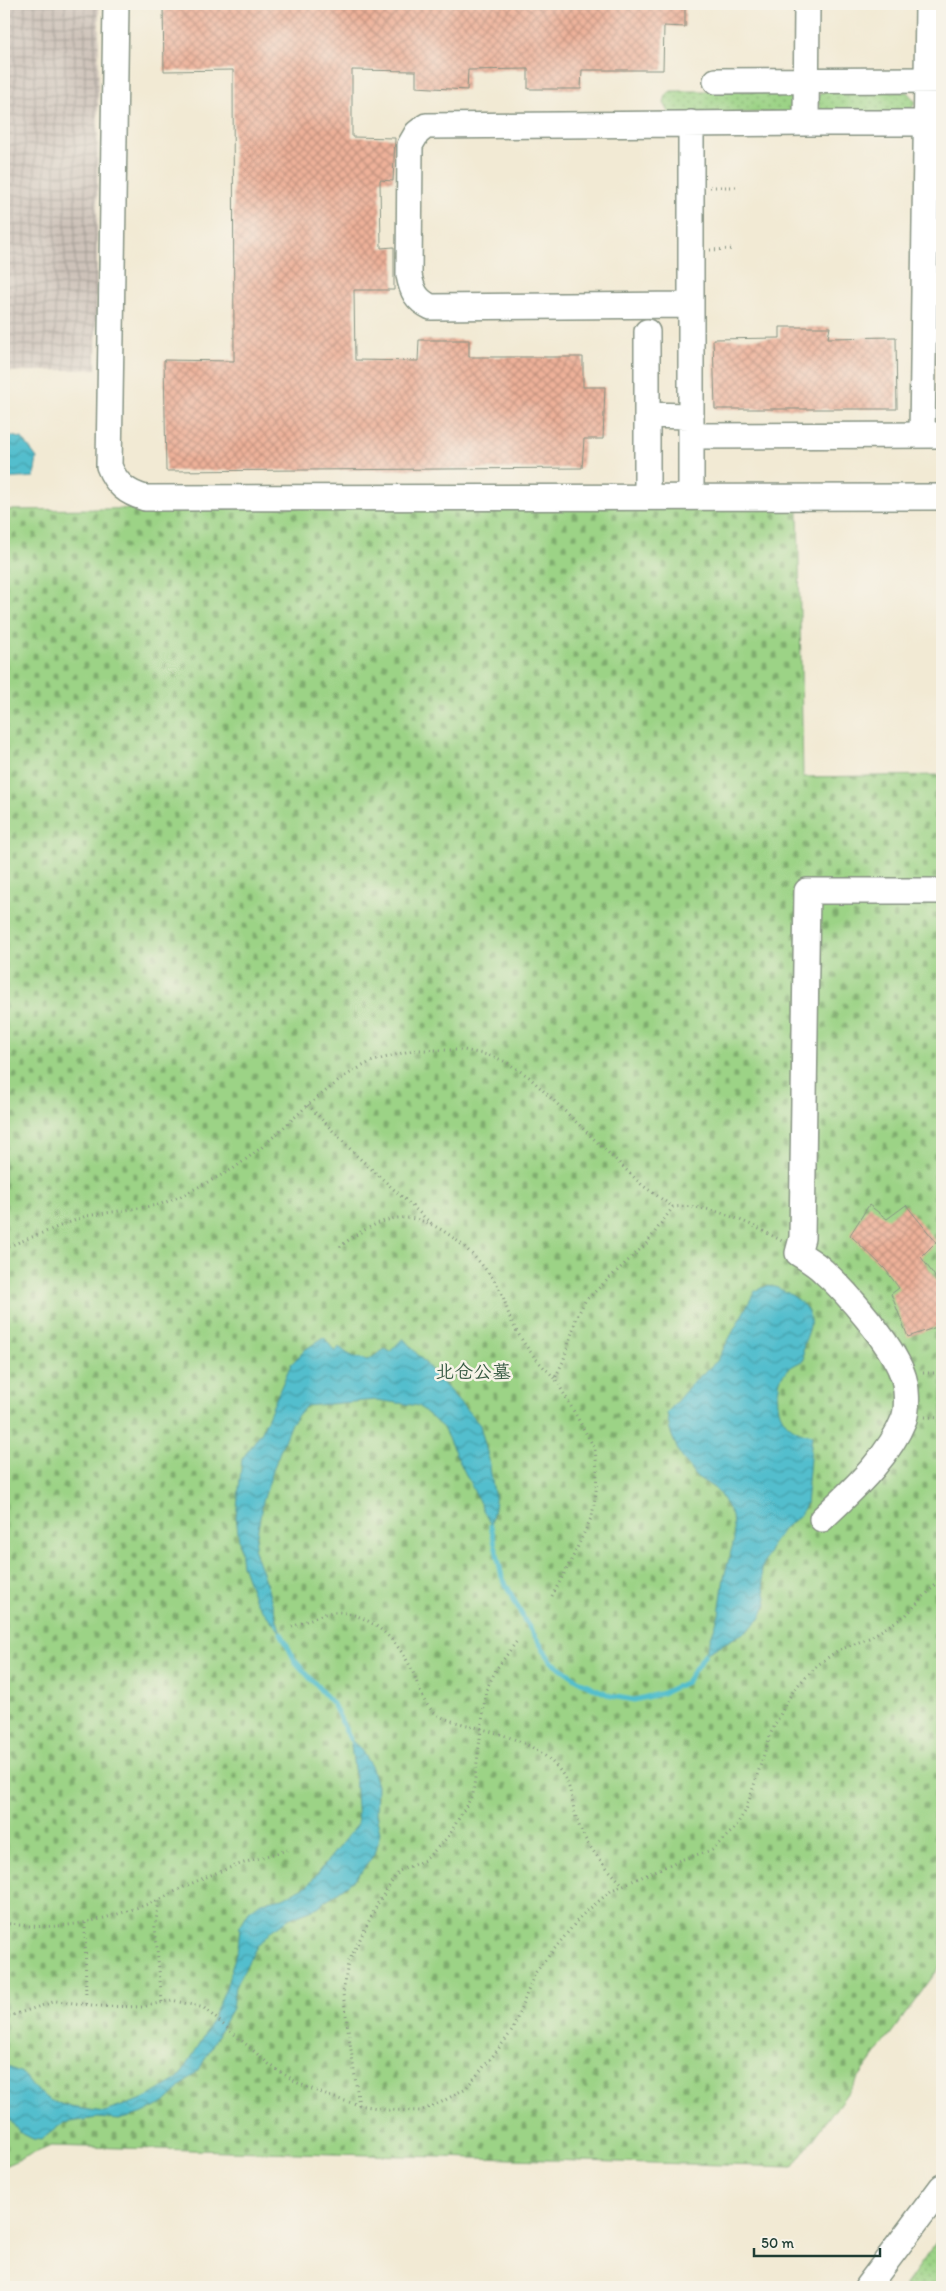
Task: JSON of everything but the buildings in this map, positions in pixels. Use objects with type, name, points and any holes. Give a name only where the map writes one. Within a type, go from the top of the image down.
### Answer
[{"type":"street","points":[[116,4],[109,466],[112,476],[122,488],[132,495],[145,498],[942,496]]},
{"type":"street","points":[[806,122],[807,4]]},
{"type":"street","points":[[647,415],[690,426],[932,435],[927,123],[935,80],[928,8]]},
{"type":"street","points":[[716,81],[935,80]]},
{"type":"street","points":[[690,305],[431,307],[421,302],[412,291],[409,275],[410,145],[417,133],[426,126],[806,122],[927,123]]},
{"type":"street","points":[[691,123],[691,497]]},
{"type":"street","points":[[646,497],[647,332]]},
{"type":"street","points":[[533,480],[555,484],[569,497]]},
{"type":"street","points":[[822,1519],[855,1487],[894,1439],[905,1417],[906,1397],[902,1374],[866,1318],[822,1270],[798,1253],[802,1238],[807,890],[942,890]]},
{"type":"street","points":[[867,2287],[942,2187]]},
{"type":"path","points":[[4,1248],[86,1216],[158,1205],[179,1197],[233,1169],[261,1148],[308,1105],[345,1076],[370,1062],[413,1050],[446,1049],[492,1056],[529,1077],[642,1185],[674,1207],[691,1205],[738,1217],[782,1241],[798,1253]]},
{"type":"path","points":[[308,1105],[357,1156],[435,1228]]},
{"type":"path","points":[[555,1378],[563,1362],[576,1319],[585,1302],[647,1242],[674,1207]]},
{"type":"path","points":[[340,1247],[356,1234],[397,1218],[417,1220],[450,1236],[486,1270],[498,1285],[514,1325],[527,1348],[538,1364],[555,1378],[595,1449],[597,1469],[592,1516],[552,1596]]},
{"type":"path","points":[[4,2018],[56,2001],[142,2007],[172,2000],[204,2008],[270,2065],[298,2083],[359,2105],[420,2111],[466,2088],[512,2031],[535,1972],[581,1916],[612,1890],[680,1860],[712,1850],[734,1829],[746,1810],[771,1733],[797,1686],[819,1664],[837,1651],[869,1638],[905,1616],[942,1578]]},
{"type":"path","points":[[292,1627],[338,1612],[366,1621],[380,1628],[397,1643],[412,1669],[419,1691],[433,1712],[456,1722],[536,1748],[568,1780],[579,1827],[604,1866],[623,1885]]},
{"type":"path","points":[[359,2105],[343,1994],[348,1963],[378,1903],[399,1871],[425,1860],[448,1837],[473,1794],[486,1690],[497,1668],[517,1641]]},
{"type":"path","points":[[4,1922],[33,1928],[71,1926],[85,1923],[160,1900],[201,1878],[234,1864],[287,1850]]},
{"type":"path","points":[[160,1900],[155,1927],[162,2002]]},
{"type":"path","points":[[85,1923],[86,2004]]},
{"type":"shaded area","points":[[4,4],[99,4],[96,369],[4,372]]},
{"type":"green space","points":[[829,90],[907,92],[916,102],[907,115],[822,113],[817,99],[820,93]]},
{"type":"green space","points":[[671,91],[789,91],[794,99],[795,106],[793,112],[670,114],[664,103],[666,95]]},
{"type":"green space","name":"北仓公墓","points":[[392,506],[798,507],[803,777],[942,775],[942,1964],[793,2167],[51,2146],[4,2166],[4,510]]},
{"type":"green space","points":[[942,2234],[942,2287],[904,2287]]},
{"type":"water","points":[[4,435],[22,438],[37,458],[34,477],[4,479]]},
{"type":"water","points":[[769,1285],[784,1291],[799,1301],[809,1314],[809,1330],[803,1347],[804,1360],[792,1366],[781,1377],[778,1396],[780,1412],[789,1425],[795,1430],[812,1435],[806,1505],[799,1516],[785,1527],[772,1545],[761,1570],[767,1604],[760,1619],[747,1631],[705,1654],[719,1615],[724,1577],[734,1540],[732,1515],[717,1490],[694,1475],[679,1453],[670,1431],[667,1413],[692,1383],[717,1361],[755,1291]]},
{"type":"water","points":[[324,1337],[335,1352],[339,1347],[351,1356],[368,1360],[385,1349],[390,1352],[403,1338],[480,1425],[489,1460],[495,1501],[491,1526],[443,1428],[419,1406],[376,1400],[306,1406],[291,1423],[277,1459],[263,1501],[254,1551],[281,1633],[255,1601],[242,1565],[236,1517],[242,1459],[262,1431],[291,1364],[306,1349]]},
{"type":"water","points":[[350,1739],[360,1748],[372,1768],[377,1786],[376,1814],[380,1832],[376,1851],[354,1880],[318,1907],[290,1918],[272,1930],[256,1948],[235,1986],[232,2008],[199,2070],[164,2103],[141,2114],[118,2120],[98,2118],[63,2123],[41,2140],[33,2139],[19,2132],[4,2112],[4,2065],[22,2073],[33,2087],[49,2100],[70,2107],[104,2112],[146,2098],[178,2079],[204,2037],[226,1988],[238,1947],[240,1926],[249,1911],[261,1902],[283,1898],[308,1885],[358,1823]]},
{"type":"waterway","points":[[491,1526],[502,1577],[525,1621],[552,1662],[581,1682],[611,1696],[634,1700],[663,1693],[686,1682],[705,1654]]},
{"type":"waterway","points":[[281,1633],[295,1661],[333,1704],[350,1739]]}]
